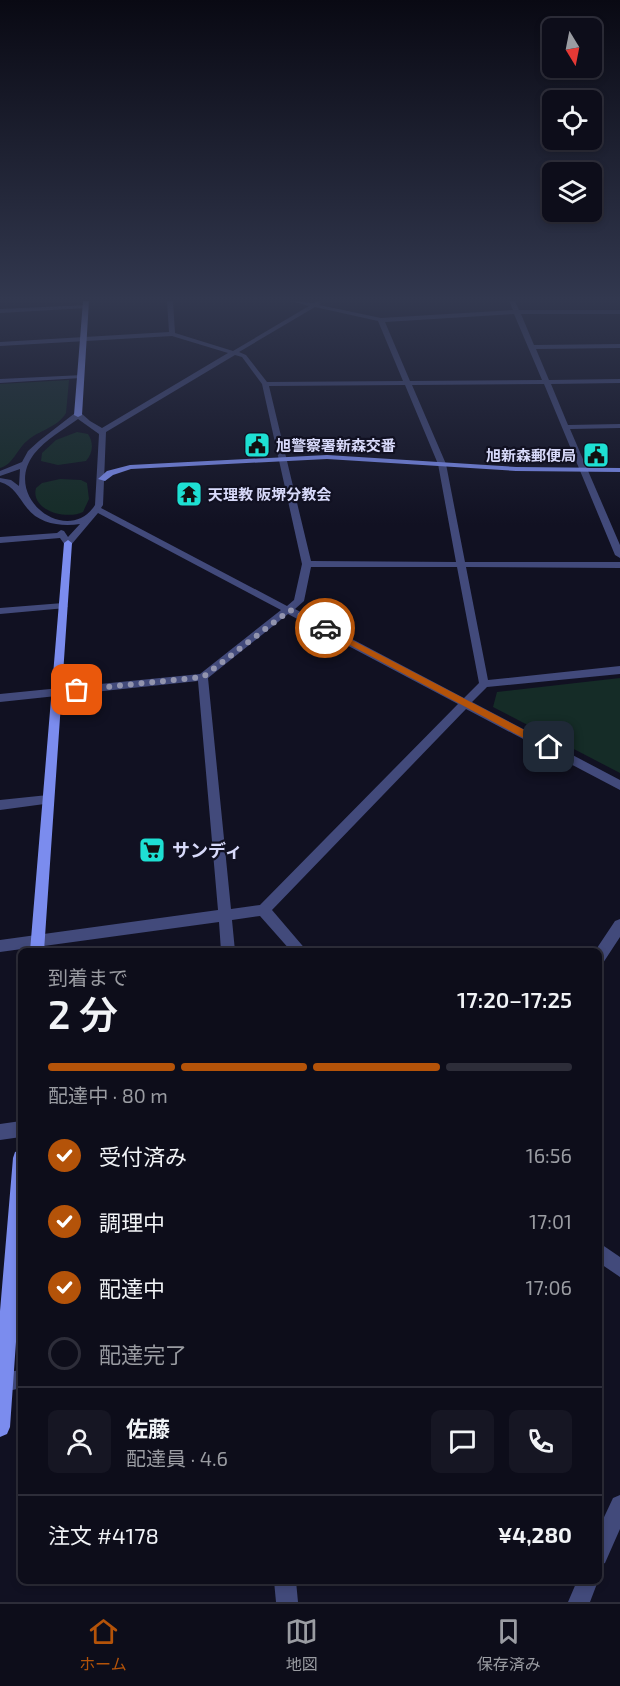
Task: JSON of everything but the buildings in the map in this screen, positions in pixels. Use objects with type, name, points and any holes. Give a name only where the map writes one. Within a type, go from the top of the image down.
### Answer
[{"type":"street","points":[[0,381],[81,376],[78,415],[37,446],[24,464],[0,474]]},
{"type":"street","points":[[78,415],[91,426],[102,430],[196,376]]},
{"type":"street","points":[[0,698],[203,677],[290,610],[298,601],[307,564],[265,384],[259,376]]},
{"type":"street","points":[[405,376],[442,464],[484,684]]},
{"type":"street","points":[[544,376],[620,555]]},
{"type":"street","points":[[265,384],[620,381]]},
{"type":"street","points":[[62,429],[91,426]]},
{"type":"street","points":[[566,427],[620,426]]},
{"type":"street","points":[[0,540],[65,539],[98,510],[102,479],[102,430]]},
{"type":"street","points":[[102,479],[110,473],[130,467],[327,457],[442,464],[620,470]]},
{"type":"street","points":[[22,493],[24,464]]},
{"type":"street","points":[[0,480],[8,482],[22,493],[31,509],[43,518],[70,522],[88,519]]},
{"type":"street","points":[[98,510],[620,785]]},
{"type":"street","points":[[38,946],[63,606],[65,539],[53,521]]},
{"type":"street","points":[[307,564],[620,565]]},
{"type":"street","points":[[0,611],[63,606]]},
{"type":"street","points":[[0,946],[38,946],[263,910],[484,684],[620,670]]},
{"type":"street","points":[[203,677],[228,948]]},
{"type":"street","points":[[0,805],[48,800]]},
{"type":"street","points":[[263,910],[297,948]]},
{"type":"street","points":[[602,953],[620,926]]},
{"type":"street","points":[[0,1132],[18,1129]]},
{"type":"street","points":[[0,1427],[8,1382],[18,1210]]},
{"type":"street","points":[[602,1254],[620,1268]]},
{"type":"street","points":[[602,1547],[620,1505]]},
{"type":"street","points":[[285,1584],[287,1602]]},
{"type":"street","points":[[579,1602],[587,1584]]},
{"type":"green space","points":[[69,380],[66,413],[53,426],[27,441],[8,464],[0,468],[0,384]]},
{"type":"green space","points":[[77,432],[88,434],[92,444],[86,461],[58,465],[41,461],[42,453],[56,440]]},
{"type":"green space","points":[[60,479],[81,480],[87,483],[89,499],[83,512],[60,514],[51,512],[39,503],[36,488],[42,483]]},
{"type":"green space","points":[[620,678],[620,773],[493,707],[497,692]]},
{"type":"way so far","points":[[77,690],[203,677],[290,610],[325,628]]},
{"type":"place","name":"旭警察署新森交番","points":[[257,445]]},
{"type":"place","name":"旭新森郵便局","points":[[596,455]]},
{"type":"place","name":"天理教 阪堺分教会","points":[[189,494]]},
{"type":"place","name":"サンディ","points":[[152,850]]},
{"type":"route","points":[[325,628],[549,747]]}]
